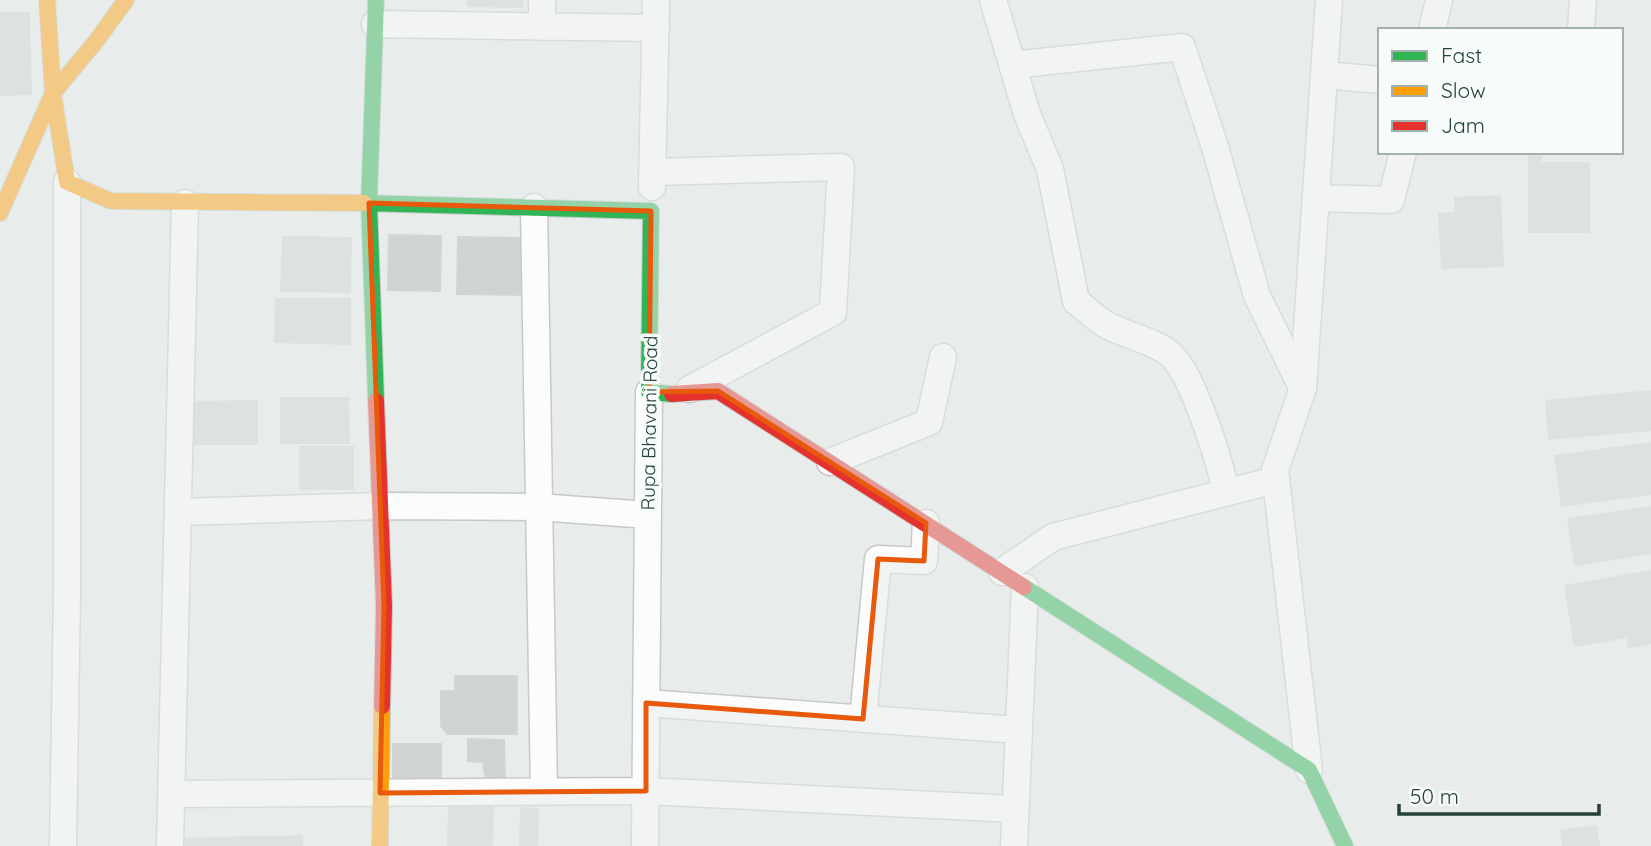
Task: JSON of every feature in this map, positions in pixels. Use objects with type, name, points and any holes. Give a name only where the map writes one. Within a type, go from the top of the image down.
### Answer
[{"type":"main road","points":[[47,0],[53,93],[67,182],[111,201],[369,203],[651,211]]},
{"type":"main road","points":[[0,213],[53,93],[126,0]]},
{"type":"main road","points":[[376,12],[369,203],[384,606],[380,846]]},
{"type":"main road","name":"Rupa Bhavani Road","points":[[649,392],[651,211]]},
{"type":"main road","points":[[649,392],[679,395],[719,391],[1309,771],[1345,846]]},
{"type":"street","points":[[542,0],[542,27]]},
{"type":"street","name":"Rupa Bhavani Road","points":[[651,211],[656,0]]},
{"type":"street","points":[[993,0],[1027,114],[1050,169],[1076,301],[1107,325],[1145,339],[1172,355],[1192,390],[1220,464],[1226,492]]},
{"type":"street","points":[[1309,771],[1275,470],[1303,388],[1329,0]]},
{"type":"street","points":[[1432,28],[1438,0]]},
{"type":"street","points":[[1581,28],[1583,0]]},
{"type":"street","points":[[376,12],[542,27],[656,28]]},
{"type":"street","points":[[1013,65],[1182,47],[1257,296],[1303,388]]},
{"type":"street","points":[[1324,75],[1378,80]]},
{"type":"street","points":[[1316,198],[1391,200],[1402,154]]},
{"type":"street","points":[[653,172],[841,167],[833,312],[679,395]]},
{"type":"street","points":[[63,846],[67,592],[67,182]]},
{"type":"street","points":[[170,846],[185,203]]},
{"type":"street","points":[[534,207],[544,792]]},
{"type":"street","points":[[830,463],[929,422],[943,357]]},
{"type":"street","name":"Rupa Bhavani Road","points":[[645,846],[649,392]]},
{"type":"street","points":[[1002,572],[1053,537],[1275,480]]},
{"type":"street","points":[[178,512],[381,506],[538,507],[648,515]]},
{"type":"street","points":[[863,719],[878,559],[923,561],[926,523]]},
{"type":"street","points":[[1014,846],[1025,587]]},
{"type":"street","points":[[646,703],[1019,730]]},
{"type":"street","points":[[172,794],[646,791],[1015,809]]},
{"type":"highlighted area","points":[[369,203],[651,211],[649,392],[718,391],[926,523],[924,561],[878,559],[863,719],[646,703],[646,791],[380,793],[384,606]]},
{"type":"building","points":[[468,0],[522,0],[522,7],[468,6]]},
{"type":"building","points":[[0,13],[29,13],[31,94],[0,95]]},
{"type":"building","points":[[1529,154],[1541,154],[1541,163],[1589,163],[1589,232],[1529,232]]},
{"type":"building","points":[[1500,196],[1503,266],[1442,268],[1439,214],[1456,213],[1455,198]]},
{"type":"building","points":[[389,235],[441,236],[440,291],[388,290]]},
{"type":"building","points":[[283,237],[351,238],[350,292],[281,291]]},
{"type":"building","points":[[458,237],[521,238],[520,295],[457,294]]},
{"type":"building","points":[[276,299],[350,299],[350,344],[275,342]]},
{"type":"building","points":[[1651,391],[1651,430],[1549,439],[1546,401]]},
{"type":"building","points":[[281,398],[348,398],[349,443],[281,443]]},
{"type":"building","points":[[257,401],[257,444],[193,444],[193,402]]},
{"type":"building","points":[[1651,443],[1651,494],[1562,506],[1555,456]]},
{"type":"building","points":[[300,447],[353,447],[353,489],[300,489]]},
{"type":"building","points":[[1651,507],[1651,553],[1575,565],[1568,519]]},
{"type":"building","points":[[1651,571],[1651,643],[1629,647],[1627,637],[1575,646],[1565,586]]},
{"type":"building","points":[[455,676],[517,676],[517,734],[447,734],[441,726],[441,691],[455,691]]},
{"type":"building","points":[[468,739],[504,740],[505,782],[486,783],[483,762],[468,761]]},
{"type":"building","points":[[393,744],[441,744],[441,785],[393,785]]},
{"type":"building","points":[[449,805],[493,806],[492,846],[448,846]]},
{"type":"building","points":[[521,808],[538,809],[537,846],[520,846]]},
{"type":"building","points":[[1596,826],[1599,846],[1563,846],[1561,831]]},
{"type":"building","points":[[302,836],[302,846],[178,846],[178,839]]},
{"type":"traffic: fast","points":[[376,0],[369,203],[376,401]]},
{"type":"traffic: fast","points":[[364,203],[651,211],[649,392],[672,394]]},
{"type":"traffic: fast","points":[[1024,587],[1309,770],[1345,846]]},
{"type":"traffic: slow","points":[[47,0],[53,93],[67,182],[111,201],[364,203]]},
{"type":"traffic: slow","points":[[0,213],[53,93],[126,0]]},
{"type":"traffic: slow","points":[[380,846],[382,706]]},
{"type":"traffic: jam","points":[[672,394],[718,391],[1024,587]]},
{"type":"traffic: jam","points":[[376,401],[384,606],[382,706]]}]
